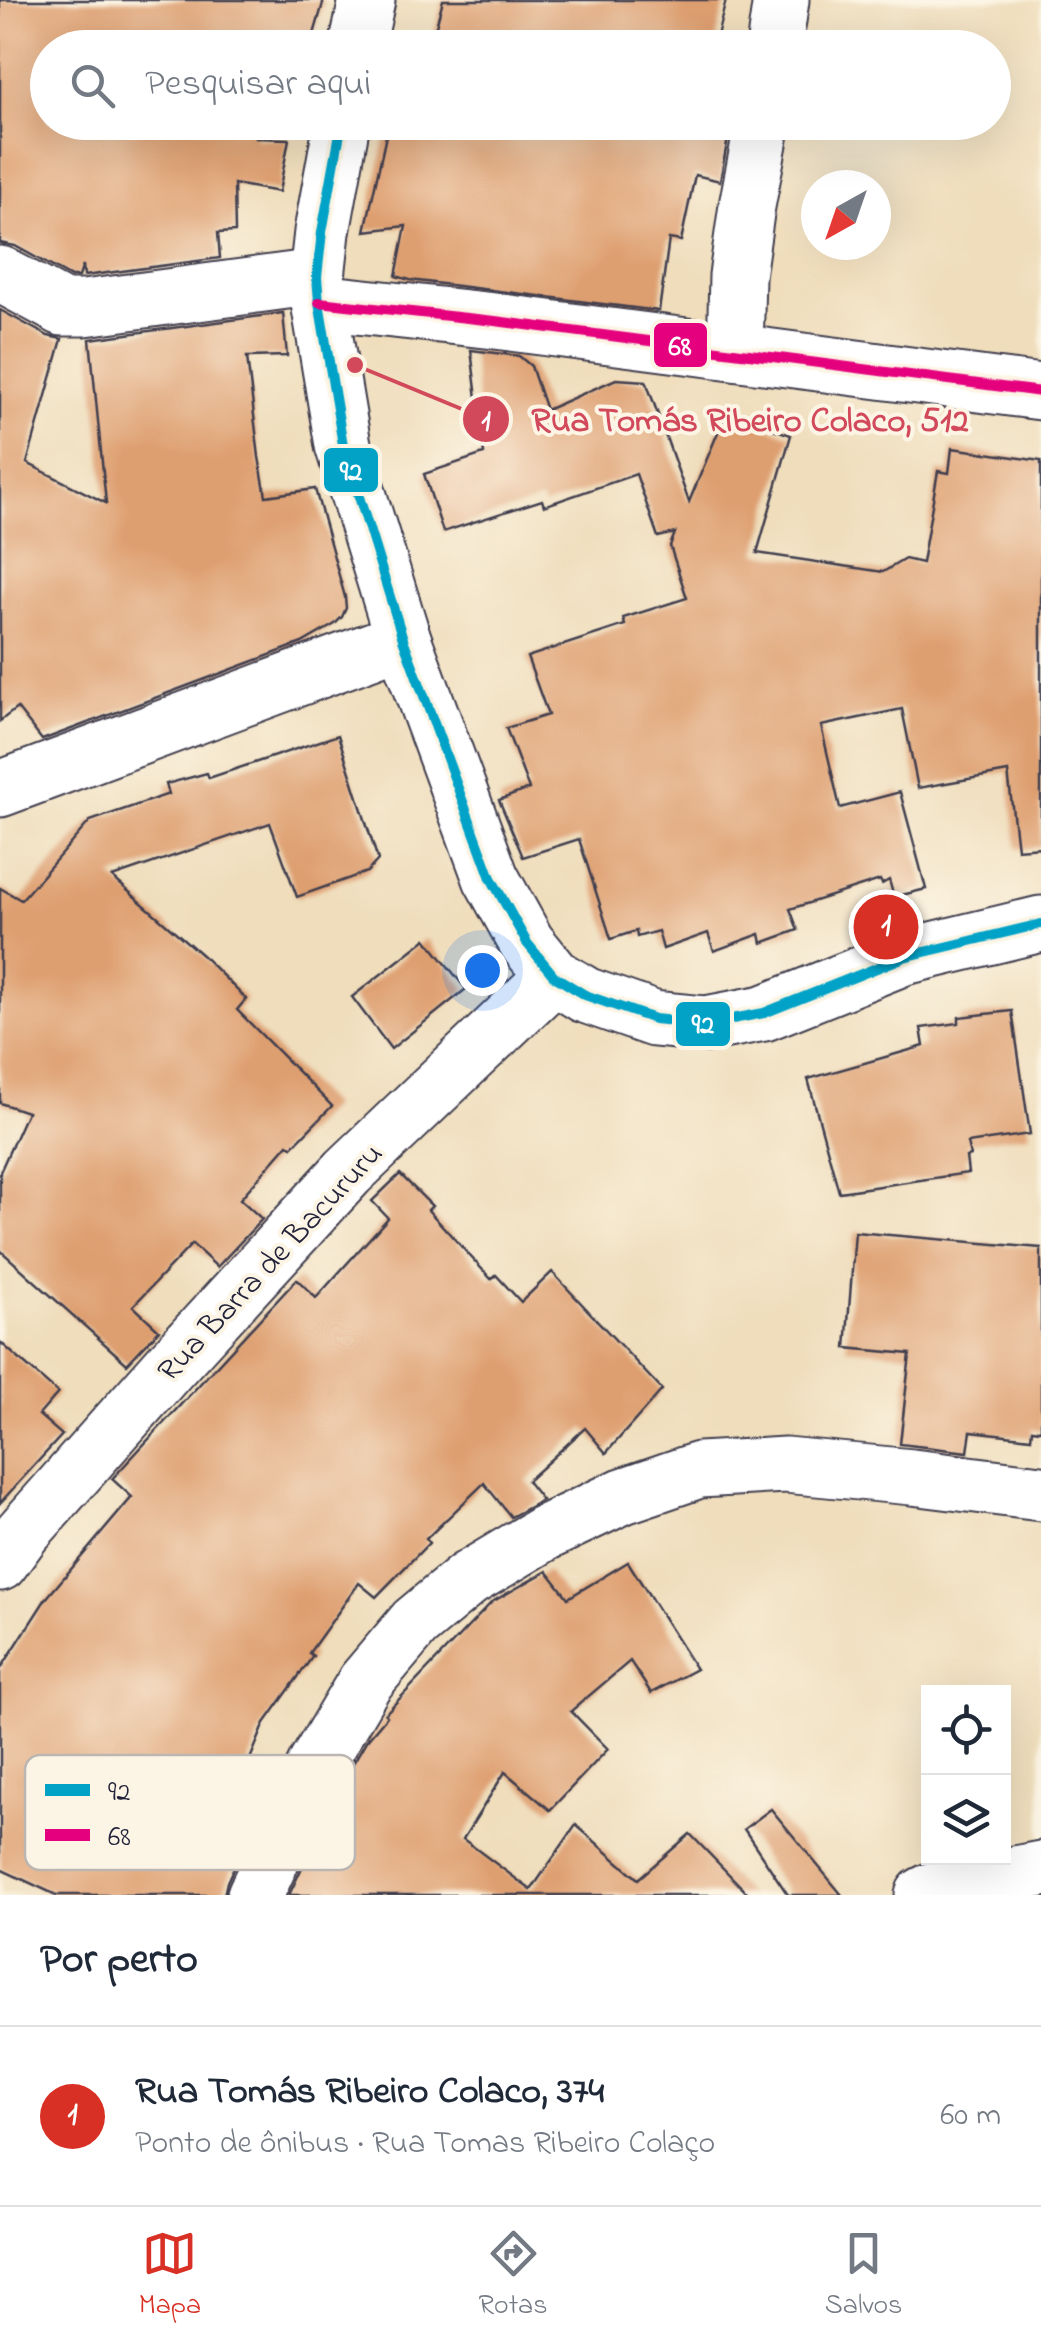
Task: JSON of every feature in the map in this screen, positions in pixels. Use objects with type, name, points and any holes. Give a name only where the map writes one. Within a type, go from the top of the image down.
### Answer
[{"type":"street","points":[[361,30],[367,0]]},
{"type":"street","points":[[777,30],[781,0]]},
{"type":"street","points":[[339,140],[322,232],[318,290],[343,445],[403,640],[491,878],[527,943],[554,976],[586,995],[654,1018],[706,1024],[764,1013],[904,957],[1041,924]]},
{"type":"street","points":[[735,352],[737,276],[759,140]]},
{"type":"street","points":[[0,274],[63,308],[318,290],[495,321],[1041,392]]},
{"type":"street","points":[[0,789],[403,640]]},
{"type":"street","name":"Rua Barra de Bacururu","points":[[0,1562],[158,1380],[348,1172],[554,976]]},
{"type":"street","points":[[321,1755],[364,1682],[415,1622],[468,1578],[545,1534],[624,1496],[699,1470],[785,1466],[1041,1492]]},
{"type":"street","points":[[255,1895],[266,1870]]},
{"type":"street","points":[[923,1895],[1041,1870]]},
{"type":"building","points":[[0,0],[324,0],[315,30],[30,30],[30,140],[289,140],[279,192],[234,184],[235,232],[218,233],[220,258],[84,276],[83,265],[79,277],[71,277],[15,246],[0,243]]},
{"type":"building","points":[[443,0],[726,0],[718,30],[435,30]]},
{"type":"building","points":[[385,140],[728,140],[720,181],[695,175],[681,241],[669,239],[659,311],[410,280],[396,276],[406,226],[365,231]]},
{"type":"building","points":[[0,310],[48,336],[62,339],[27,463],[106,503],[90,339],[283,313],[287,356],[247,357],[266,496],[315,489],[345,597],[342,617],[302,643],[42,740],[17,708],[0,721]]},
{"type":"building","points":[[471,350],[519,356],[531,366],[546,410],[616,379],[646,381],[689,502],[726,413],[791,435],[757,553],[883,572],[905,559],[922,563],[938,471],[949,473],[952,448],[1041,461],[1041,847],[1017,849],[1008,772],[918,788],[902,709],[821,726],[840,808],[900,792],[926,889],[894,897],[889,880],[882,884],[880,880],[790,909],[798,930],[762,943],[760,934],[714,951],[708,933],[663,949],[658,931],[637,937],[636,931],[611,939],[579,839],[523,857],[499,800],[529,789],[506,728],[548,715],[527,657],[625,625],[623,618],[687,598],[670,546],[675,533],[658,537],[636,474],[544,506],[542,500],[443,532],[424,474],[484,454]]},
{"type":"building","points":[[338,735],[378,860],[367,872],[297,897],[270,823],[112,877],[246,999],[237,1010],[332,1106],[292,1147],[288,1144],[240,1199],[262,1219],[217,1267],[192,1244],[133,1306],[159,1330],[127,1364],[0,1250],[0,1172],[27,1112],[0,1103],[0,888],[21,900],[90,821],[169,794],[166,784],[207,773],[209,778]]},
{"type":"building","points":[[426,939],[466,989],[391,1049],[352,997]]},
{"type":"building","points":[[1012,1011],[1030,1134],[967,1143],[968,1173],[839,1192],[808,1079],[924,1046],[921,1028],[959,1023],[959,1017]]},
{"type":"building","points":[[400,1174],[432,1206],[428,1210],[491,1279],[496,1275],[521,1302],[552,1272],[662,1390],[606,1453],[585,1428],[527,1481],[542,1500],[511,1517],[484,1483],[426,1539],[429,1543],[376,1597],[359,1583],[265,1723],[252,1755],[25,1755],[25,1870],[233,1870],[224,1895],[56,1895],[0,1869],[0,1670],[45,1600],[132,1497],[112,1479],[297,1279],[316,1298],[388,1218],[372,1201]]},
{"type":"building","points":[[855,1232],[1041,1248],[1041,1430],[1032,1429],[1031,1438],[971,1431],[968,1452],[900,1444],[910,1354],[846,1348]]},
{"type":"building","points":[[0,1342],[58,1393],[39,1415],[62,1435],[0,1503]]},
{"type":"building","points":[[628,1562],[696,1669],[651,1693],[630,1661],[571,1711],[608,1749],[550,1810],[505,1772],[463,1839],[531,1890],[576,1825],[638,1879],[690,1834],[749,1895],[289,1895],[301,1870],[355,1870],[355,1760],[385,1714],[492,1602],[547,1571],[568,1598]]},
{"type":"building","points":[[771,1809],[842,1895],[788,1895],[744,1829]]},
{"type":"transit line","name":"92","points":[[339,140],[317,277],[343,445],[403,639],[491,878],[527,943],[554,976],[585,995],[654,1019],[706,1024],[764,1013],[904,957],[1041,924]]},
{"type":"transit line","name":"68","points":[[319,302],[1041,392]]},
{"type":"place","name":"Rua Tomás Ribeiro Colaco, 512","points":[[355,365]]},
{"type":"place","name":"Rua Tomás Ribeiro Colaco, 374","points":[[886,927]]}]
